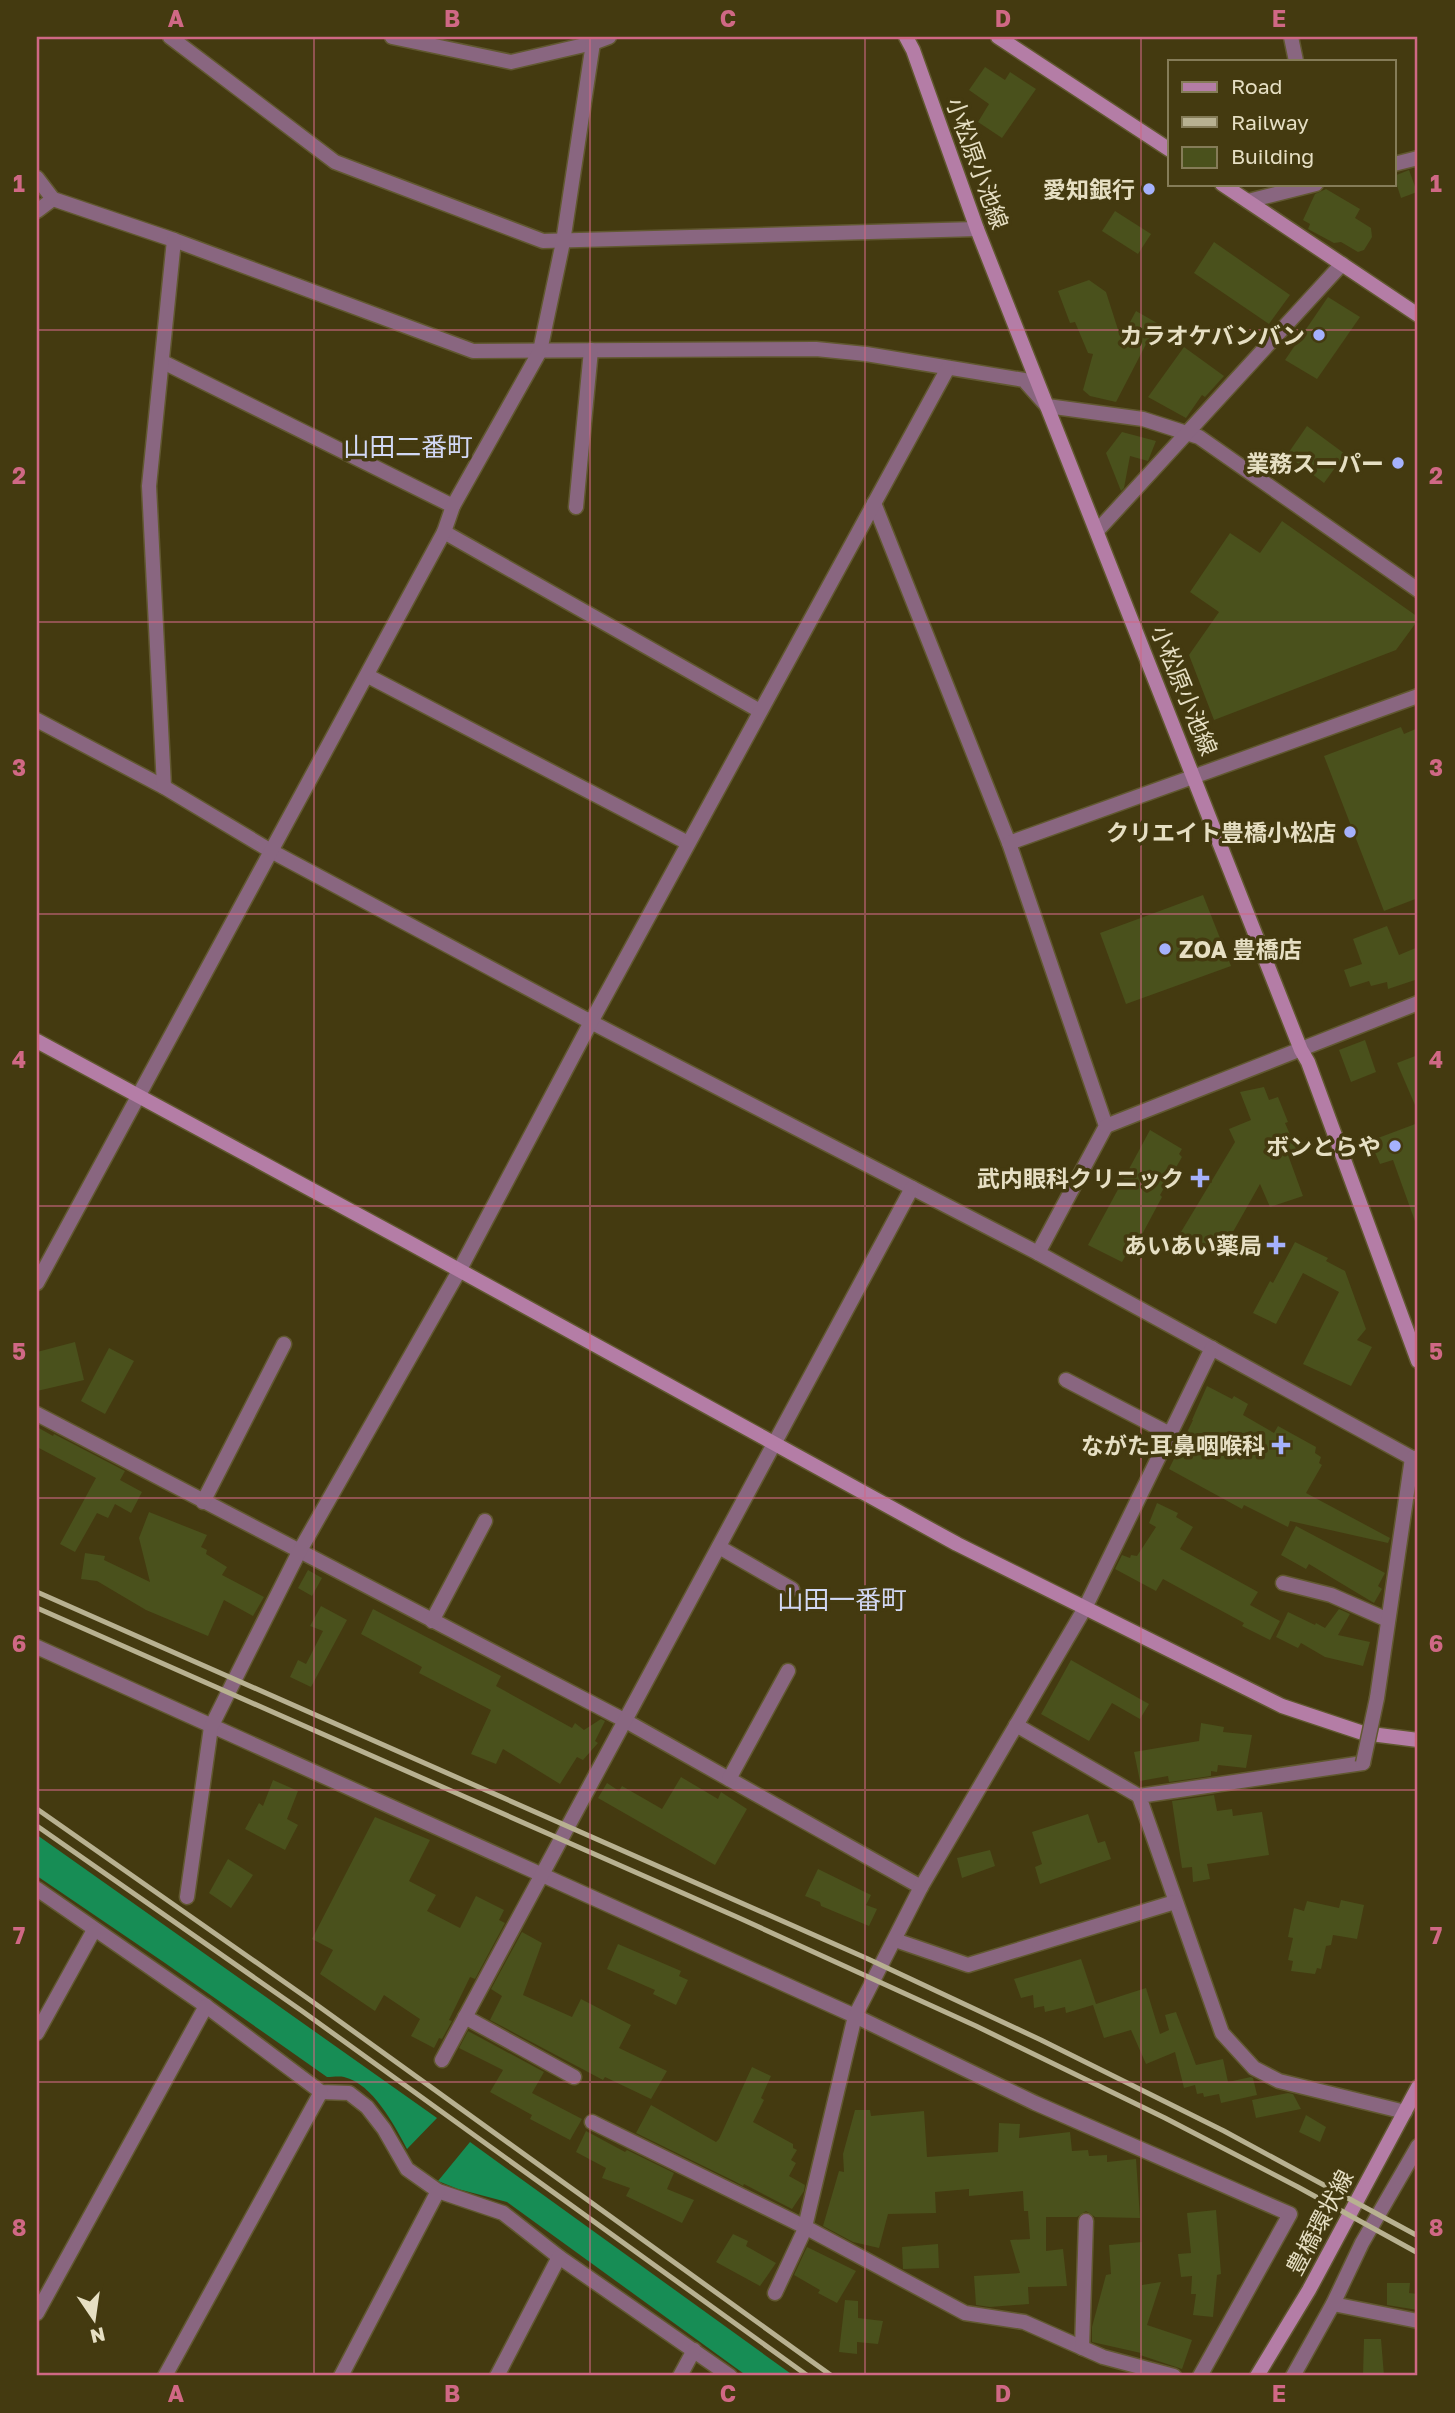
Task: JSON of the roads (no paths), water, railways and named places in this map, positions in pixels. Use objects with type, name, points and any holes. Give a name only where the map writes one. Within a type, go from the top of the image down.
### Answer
[{"type":"street","points":[[170,37],[335,162],[543,241],[977,229]]},
{"type":"street","points":[[392,37],[511,62],[609,37]]},
{"type":"street","name":"小松原小池線","points":[[906,37],[977,229],[1308,1062],[1418,1361]]},
{"type":"street","points":[[998,37],[1168,149]]},
{"type":"street","points":[[1291,37],[1296,60]]},
{"type":"street","points":[[37,1283],[368,676],[444,532],[453,506],[540,351],[563,242],[593,43]]},
{"type":"street","points":[[1396,164],[1418,158]]},
{"type":"street","points":[[37,178],[52,200],[174,240],[473,351],[816,349],[1024,380],[1047,406],[1143,419],[1199,437],[1418,590]]},
{"type":"street","points":[[1225,186],[1418,315]]},
{"type":"street","points":[[1248,201],[1308,186]]},
{"type":"street","points":[[37,211],[52,200]]},
{"type":"street","points":[[164,787],[149,485],[174,240]]},
{"type":"street","points":[[1097,531],[1342,264]]},
{"type":"street","points":[[576,507],[591,349]]},
{"type":"street","points":[[163,362],[453,506]]},
{"type":"street","points":[[187,1898],[211,1727],[299,1552],[459,1271],[591,1022],[948,368]]},
{"type":"street","points":[[874,503],[1009,843],[1106,1126]]},
{"type":"street","points":[[444,532],[760,711]]},
{"type":"street","points":[[368,676],[688,844]]},
{"type":"street","points":[[1009,843],[1418,696]]},
{"type":"street","points":[[37,719],[164,787],[271,850],[591,1022],[1038,1253],[1415,1458],[1377,1698],[1363,1763],[1139,1796],[1016,1726]]},
{"type":"street","points":[[1038,1253],[1106,1126],[1418,1003]]},
{"type":"street","points":[[37,1041],[408,1241],[957,1544],[1282,1706],[1363,1733],[1418,1740]]},
{"type":"street","points":[[442,2060],[912,1188]]},
{"type":"street","points":[[204,1502],[284,1344]]},
{"type":"street","points":[[775,2293],[805,2227],[855,2016],[921,1887],[1085,1608],[1212,1348]]},
{"type":"street","points":[[1066,1380],[1170,1434]]},
{"type":"street","points":[[37,1414],[624,1720],[921,1887]]},
{"type":"street","points":[[432,1621],[485,1521]]},
{"type":"street","points":[[719,1547],[792,1589]]},
{"type":"street","points":[[1283,1583],[1331,1595],[1388,1620]]},
{"type":"street","points":[[37,1647],[855,2016],[1035,2103],[1290,2214],[1200,2376]]},
{"type":"street","points":[[729,1779],[788,1671]]},
{"type":"street","points":[[1139,1796],[1222,2033],[1254,2068],[1279,2081],[1405,2112]]},
{"type":"street","points":[[37,1889],[206,2006],[321,2092],[349,2093],[367,2107],[384,2129],[407,2169],[438,2191],[503,2213],[559,2257],[730,2376]]},
{"type":"street","points":[[895,1940],[968,1965],[1174,1902]]},
{"type":"street","points":[[37,2033],[93,1930]]},
{"type":"street","points":[[37,2313],[206,2006]]},
{"type":"street","points":[[465,2017],[574,2077]]},
{"type":"street","name":"豊橋環状線","points":[[1257,2376],[1308,2290],[1418,2087]]},
{"type":"street","points":[[165,2376],[321,2092]]},
{"type":"street","points":[[592,2122],[805,2227],[965,2313],[1024,2322],[1103,2357],[1174,2376]]},
{"type":"street","points":[[1293,2376],[1362,2244],[1418,2146]]},
{"type":"street","points":[[341,2376],[438,2191]]},
{"type":"street","points":[[1082,2348],[1087,2221]]},
{"type":"street","points":[[496,2376],[559,2257]]},
{"type":"street","points":[[1333,2304],[1418,2320]]},
{"type":"street","points":[[680,2376],[694,2350]]},
{"type":"railway","points":[[37,1592],[866,1958],[1041,2040],[1224,2131],[1418,2236]]},
{"type":"railway","points":[[37,1608],[737,1917],[976,2026],[1165,2118],[1418,2253]]},
{"type":"railway","points":[[37,1809],[310,2000],[832,2376]]},
{"type":"railway","points":[[37,1826],[302,2011],[808,2376]]},
{"type":"place","name":"愛知銀行","points":[[1149,189]]},
{"type":"place","name":"カラオケバンバン","points":[[1319,335]]},
{"type":"place","name":"業務スーパー","points":[[1398,463]]},
{"type":"place","name":"クリエイト豊橋小松店","points":[[1350,832]]},
{"type":"place","name":"ZOA 豊橋店","points":[[1165,949]]},
{"type":"place","name":"ボンとらや","points":[[1395,1146]]},
{"type":"place","name":"武内眼科クリニック","points":[[1200,1178]]},
{"type":"place","name":"あいあい薬局","points":[[1276,1245]]},
{"type":"place","name":"ながた耳鼻咽喉科","points":[[1281,1445]]},
{"type":"district","name":"山田二番町","points":[[408,446]]},
{"type":"district","name":"山田一番町","points":[[842,1599]]}]
